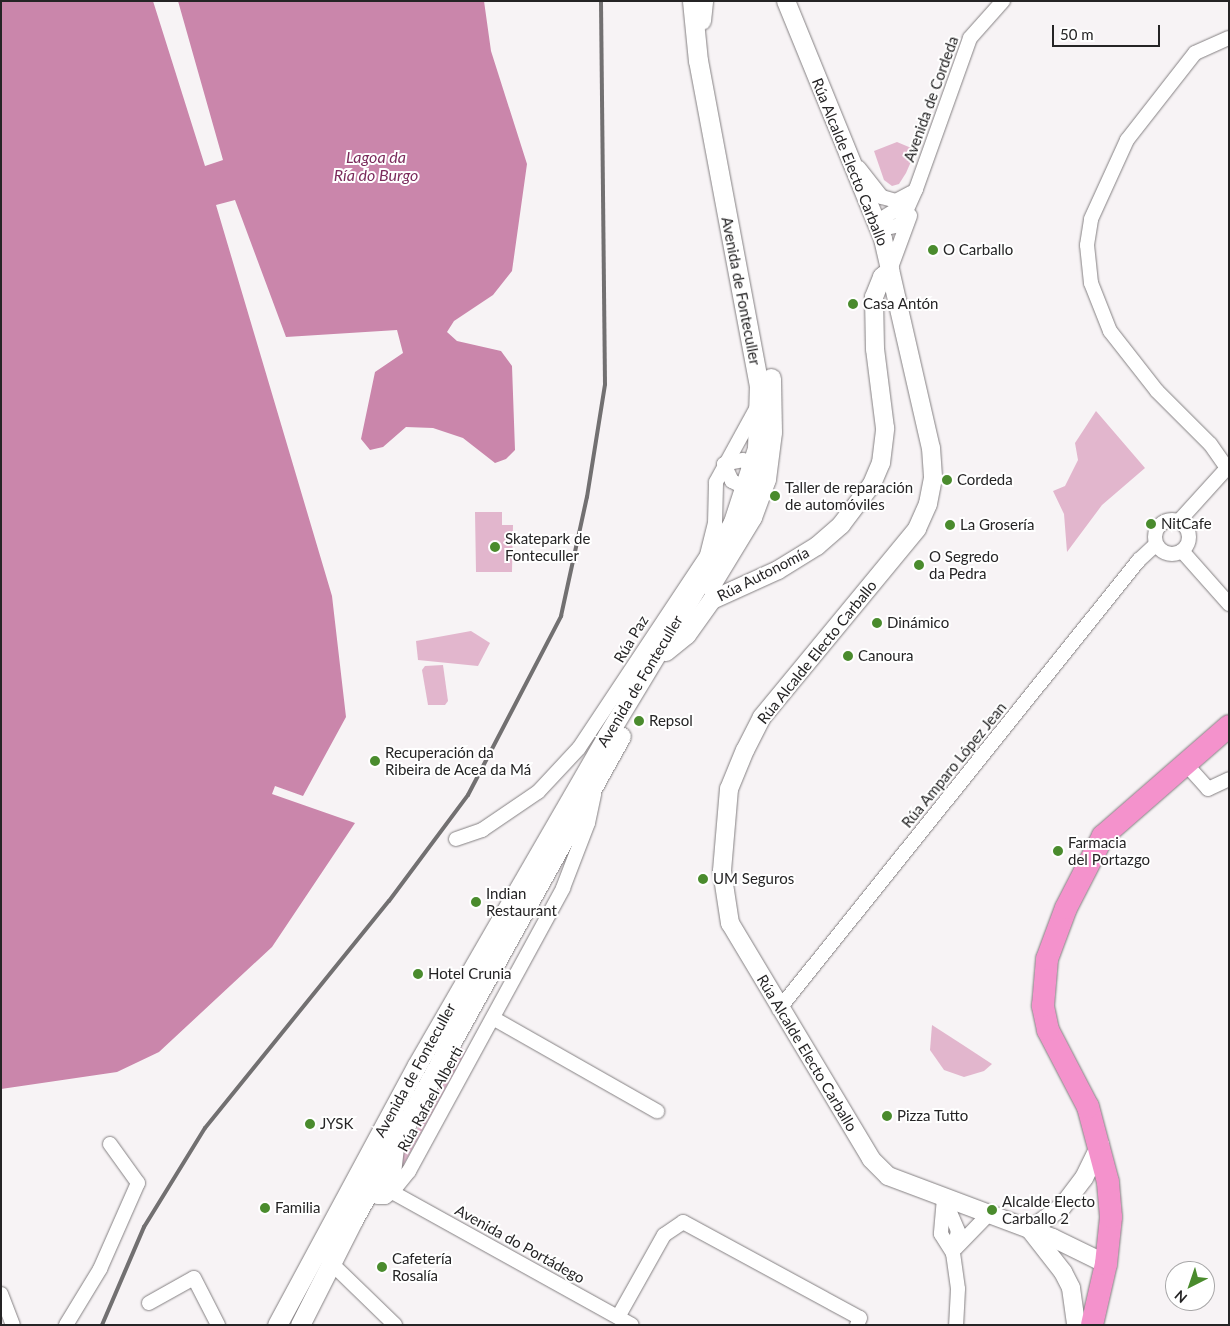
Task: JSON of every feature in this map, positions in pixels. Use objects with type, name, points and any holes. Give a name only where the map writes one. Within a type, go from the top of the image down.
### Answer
[{"type":"highway","points":[[1092,1325],[1106,1264],[1111,1217],[1100,1145],[1081,1089],[1048,1030],[1042,1006],[1047,959],[1066,908],[1103,836],[1184,762],[1229,726]]},
{"type":"main road","name":"Avenida de Fonteculler","points":[[278,1325],[417,1065],[733,522],[744,487],[754,467],[765,408],[759,386],[698,60],[692,1]]},
{"type":"main road","name":"Avenida de Fonteculler","points":[[300,1325],[329,1261],[547,872],[666,652],[732,553],[752,517],[766,479],[765,408],[767,356],[730,181],[702,21],[703,1]]},
{"type":"main road","points":[[467,978],[532,886],[547,872]]},
{"type":"street","name":"Rúa Alcalde Electo Carballo","points":[[786,1],[876,222],[890,270],[931,448],[933,478],[928,504],[917,529],[762,716],[729,789],[722,871],[730,923],[871,1158],[888,1176],[1030,1230],[1106,1264]]},
{"type":"street","points":[[796,1],[800,38]]},
{"type":"street","name":"Avenida de Cordeda","points":[[890,270],[916,189],[970,38],[1003,1]]},
{"type":"street","points":[[1179,522],[1227,468],[1210,444],[1157,391],[1110,330],[1091,283],[1087,246],[1091,219],[1106,178],[1127,140],[1195,53],[1229,38]]},
{"type":"street","points":[[846,149],[882,197],[896,201],[916,189]]},
{"type":"street","name":"Avenida de Cordeda","points":[[876,222],[902,206],[916,189]]},
{"type":"street","name":"Rúa Autonomía","points":[[666,652],[687,635],[712,600],[778,570],[817,546],[841,525],[872,484],[881,463],[885,428],[875,349],[874,297],[882,277],[890,270]]},
{"type":"street","name":"Rúa Paz","points":[[456,839],[482,830],[538,792],[579,748],[707,556],[715,524],[716,482],[724,464],[765,408]]},
{"type":"street","points":[[732,553],[759,474],[754,467],[743,460],[724,464],[732,481],[744,487]]},
{"type":"street","points":[[1165,521],[1179,522],[1186,528],[1189,538],[1182,551],[1165,552],[1156,544],[1155,537],[1160,525],[1165,521]]},
{"type":"street","name":"Rúa Amparo López Jean","points":[[780,1009],[1133,568],[1156,544]]},
{"type":"street","points":[[1182,551],[1229,604]]},
{"type":"street","points":[[1184,762],[1208,789],[1229,778]]},
{"type":"street","name":"Rúa Rafael Alberti","points":[[392,1192],[409,1171],[563,888],[588,823],[596,782]]},
{"type":"street","points":[[547,872],[563,888]]},
{"type":"street","points":[[493,1018],[656,1111]]},
{"type":"street","points":[[373,1184],[416,1086],[417,1065]]},
{"type":"street","points":[[392,1192],[399,1138]]},
{"type":"street","points":[[66,1325],[100,1269],[138,1183],[110,1144]]},
{"type":"street","points":[[1076,1325],[1071,1288],[1063,1272],[1030,1230],[1062,1206],[1084,1178],[1100,1145]]},
{"type":"street","name":"Avenida do Portádego","points":[[373,1184],[386,1182],[392,1192],[632,1325]]},
{"type":"street","name":"Avenida de Fonteculler","points":[[289,1303],[329,1261],[373,1184]]},
{"type":"street","points":[[944,1198],[958,1231],[953,1253],[958,1289],[956,1325]]},
{"type":"street","points":[[953,1253],[988,1215]]},
{"type":"street","points":[[618,1317],[664,1234],[683,1222],[860,1318],[857,1325]]},
{"type":"street","points":[[329,1261],[395,1325]]},
{"type":"street","points":[[149,1303],[194,1278],[218,1325]]},
{"type":"street","points":[[1,1294],[13,1325]]},
{"type":"shaded area","points":[[897,142],[916,150],[899,184],[892,186],[884,180],[874,151]]},
{"type":"shaded area","points":[[1096,411],[1145,468],[1102,505],[1067,552],[1064,514],[1053,491],[1065,486],[1078,460],[1075,443]]},
{"type":"shaded area","name":"Skatepark de Fonteculler","points":[[475,512],[502,512],[502,525],[513,525],[512,572],[476,572]]},
{"type":"shaded area","points":[[471,631],[490,643],[478,666],[418,660],[416,641]]},
{"type":"shaded area","points":[[443,665],[448,701],[445,705],[428,705],[422,670],[425,666]]},
{"type":"shaded area","points":[[932,1025],[992,1064],[984,1071],[964,1077],[944,1070],[930,1050]]},
{"type":"shaded area","points":[[461,1047],[466,1051],[400,1171],[403,1155]]},
{"type":"water","name":"Lagoa da Ría do Burgo","points":[[1,1],[153,1],[205,166],[223,160],[178,1],[484,1],[491,51],[527,164],[512,271],[493,295],[454,321],[447,332],[457,341],[501,351],[512,366],[515,450],[506,459],[495,463],[463,438],[433,428],[406,427],[383,447],[370,450],[361,439],[375,372],[403,353],[397,330],[286,337],[235,200],[216,205],[332,596],[346,717],[303,796],[275,786],[272,794],[355,823],[272,947],[159,1052],[117,1072],[1,1089]]},
{"type":"railway","points":[[102,1325],[144,1227],[205,1128],[389,901],[468,795],[561,616],[587,497],[605,384],[601,1]]},
{"type":"place","name":"O Carballo","points":[[933,250]]},
{"type":"place","name":"Casa Antón","points":[[853,304]]},
{"type":"place","name":"Cordeda","points":[[947,480]]},
{"type":"place","name":"Taller de reparación de automóviles","points":[[775,496]]},
{"type":"place","name":"NitCafe","points":[[1151,524]]},
{"type":"place","name":"La Grosería","points":[[950,525]]},
{"type":"place","name":"Skatepark de Fonteculler","points":[[495,547]]},
{"type":"place","name":"O Segredo da Pedra","points":[[919,565]]},
{"type":"place","name":"Dinámico","points":[[877,623]]},
{"type":"place","name":"Canoura","points":[[848,656]]},
{"type":"place","name":"Repsol","points":[[639,721]]},
{"type":"place","name":"Recuperación da Ribeira de Acea da Má","points":[[375,761]]},
{"type":"place","name":"Farmacia del Portazgo","points":[[1058,851]]},
{"type":"place","name":"UM Seguros","points":[[703,879]]},
{"type":"place","name":"Indian Restaurant","points":[[476,902]]},
{"type":"place","name":"Hotel Crunia","points":[[418,974]]},
{"type":"place","name":"Pizza Tutto","points":[[887,1116]]},
{"type":"place","name":"JYSK","points":[[310,1124]]},
{"type":"place","name":"Familia","points":[[265,1208]]},
{"type":"place","name":"Alcalde Electo Carballo 2","points":[[992,1210]]},
{"type":"place","name":"Cafetería Rosalía","points":[[382,1267]]}]
